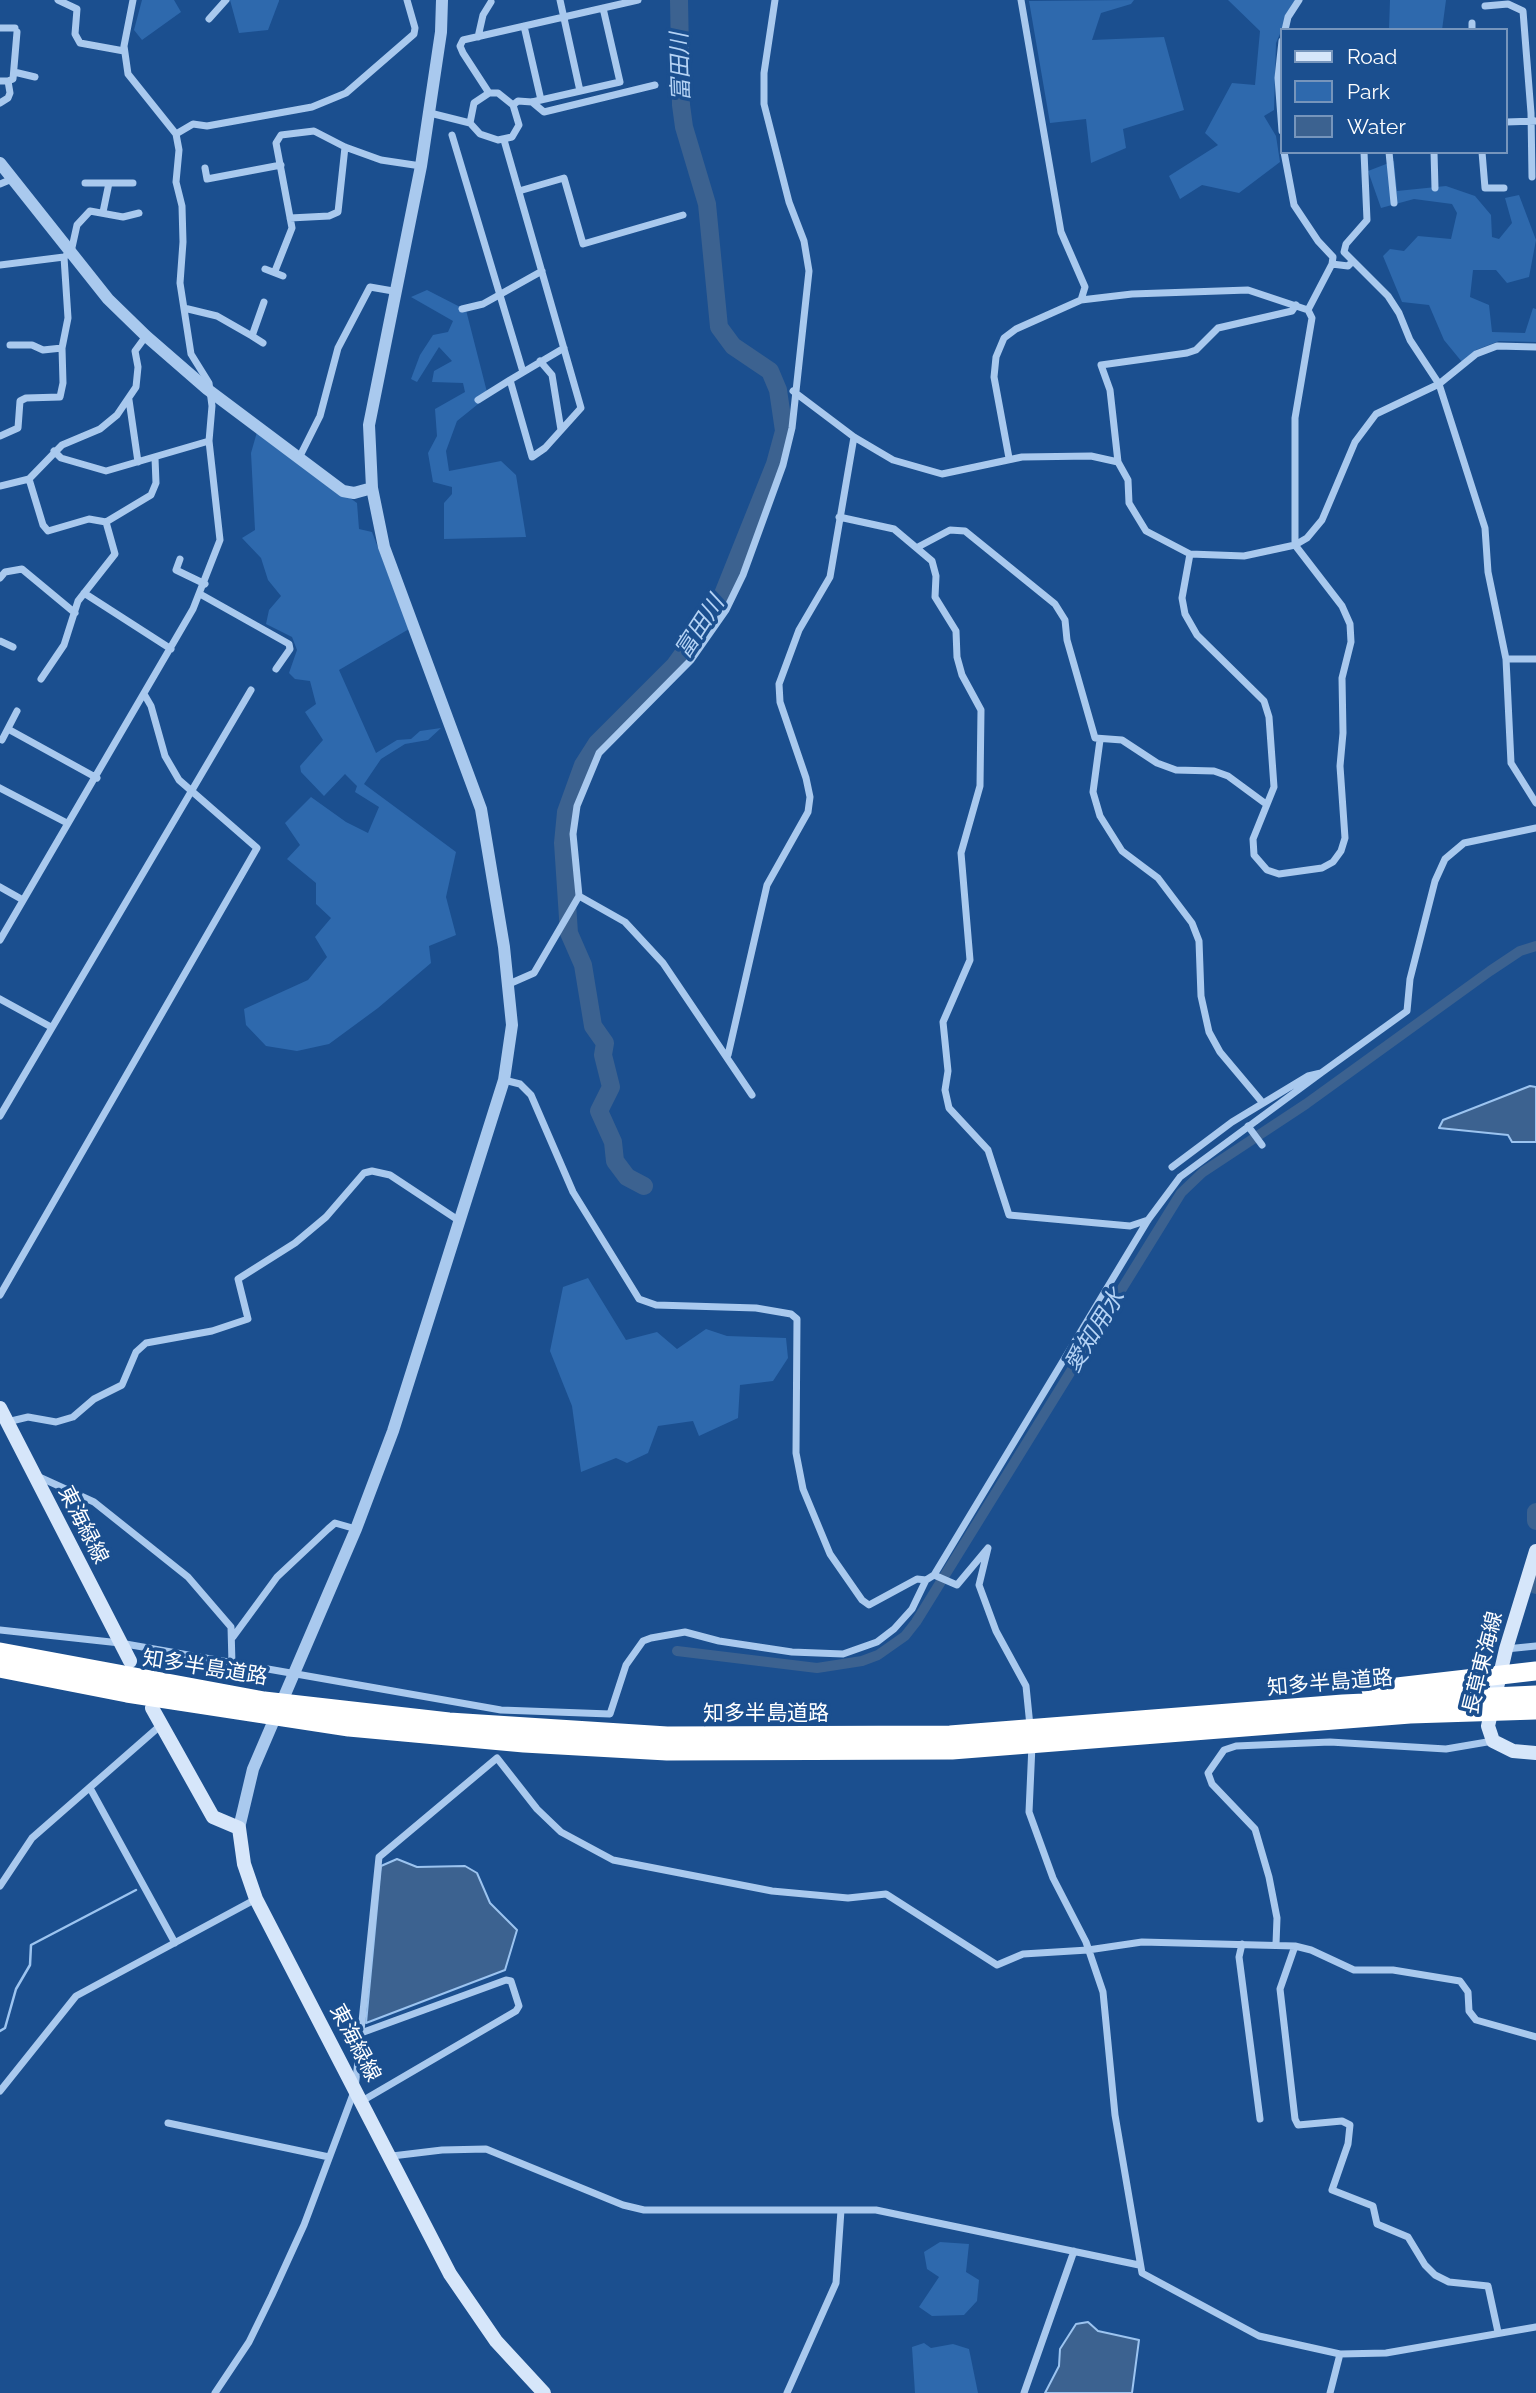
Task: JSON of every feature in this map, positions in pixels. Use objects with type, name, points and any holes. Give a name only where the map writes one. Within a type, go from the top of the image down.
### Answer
[{"type":"highway","name":"知多半島道路","points":[[0,1652],[262,1708]]},
{"type":"highway","name":"知多半島道路","points":[[0,1668],[127,1693],[524,1743],[667,1751],[796,1752],[993,1748],[1471,1710]]},
{"type":"highway","points":[[1261,1711],[1304,1700],[1480,1675],[1536,1671]]},
{"type":"highway","name":"知多半島道路","points":[[1501,1717],[1536,1695]]},
{"type":"highway","name":"知多半島道路","points":[[292,1712],[667,1736],[796,1738],[1019,1732],[1261,1711],[1471,1710],[1501,1717],[1536,1710]]},
{"type":"highway","points":[[1471,1710],[1536,1721]]},
{"type":"main road","name":"東海緑線","points":[[0,1408],[130,1661]]},
{"type":"main road","name":"長草東海線","points":[[1536,1552],[1506,1649],[1488,1727],[1501,1717],[1513,1751],[1536,1753]]},
{"type":"main road","points":[[152,1707],[213,1817],[239,1828]]},
{"type":"main road","name":"東海緑線","points":[[239,1828],[244,1864],[257,1899],[450,2274],[496,2341],[544,2393]]},
{"type":"street","points":[[58,0],[77,9],[75,34],[80,43],[124,51]]},
{"type":"street","points":[[0,940],[171,649],[205,584],[220,540],[221,528],[209,441],[212,406],[207,389],[209,383],[191,354],[180,284],[182,206],[176,182],[176,134],[128,74],[124,51],[127,19],[133,0]]},
{"type":"street","points":[[209,19],[226,0]]},
{"type":"street","points":[[176,134],[193,124],[207,126],[312,107],[346,93],[414,34],[415,28],[407,0]]},
{"type":"street","points":[[239,1828],[253,1769],[356,1529],[393,1431],[504,1080],[512,1025],[509,984],[481,809],[384,547],[372,488],[369,425],[393,291],[421,166],[430,113],[442,0]]},
{"type":"street","points":[[560,0],[580,91]]},
{"type":"street","points":[[489,93],[460,46],[463,40],[603,8],[617,2],[638,0]]},
{"type":"street","points":[[509,984],[534,973],[579,896],[573,834],[577,806],[599,752],[614,734],[691,660],[726,610],[743,575],[783,465],[792,428],[793,391],[808,271],[804,241],[789,202],[764,104],[764,73],[775,0]]},
{"type":"street","points":[[1021,0],[1061,232],[1085,287],[1080,300]]},
{"type":"street","points":[[1285,28],[1288,17],[1299,0]]},
{"type":"street","points":[[478,37],[483,15],[491,2]]},
{"type":"street","points":[[1485,6],[1508,4],[1523,11],[1533,121],[1532,177]]},
{"type":"street","points":[[513,105],[518,101],[536,101],[620,82],[603,8]]},
{"type":"street","points":[[524,26],[536,101],[544,112],[655,85]]},
{"type":"street","points":[[0,28],[16,30],[13,79],[4,81],[10,93],[0,103]]},
{"type":"street","points":[[1280,60],[1280,104]]},
{"type":"street","points":[[14,72],[36,77]]},
{"type":"street","points":[[430,113],[470,123],[480,134],[504,139],[517,132],[519,125],[513,105],[498,93],[489,93],[474,103],[470,123]]},
{"type":"street","points":[[1508,122],[1533,121]]},
{"type":"street","points":[[275,271],[292,228],[276,143],[281,135],[314,131],[345,148],[381,160],[421,166]]},
{"type":"street","points":[[452,135],[523,372]]},
{"type":"street","points":[[504,139],[581,408],[545,448],[532,457],[510,380]]},
{"type":"street","points":[[290,218],[330,216],[338,212],[345,148]]},
{"type":"street","points":[[1284,154],[1294,205],[1318,241],[1333,257],[1308,310]]},
{"type":"street","points":[[1364,154],[1367,220],[1344,247],[1346,257],[1388,296],[1399,313],[1410,340],[1440,384],[1485,528],[1488,572],[1506,659],[1511,763],[1536,803]]},
{"type":"street","points":[[1389,154],[1394,203]]},
{"type":"street","points":[[1434,154],[1435,188]]},
{"type":"street","points":[[1482,154],[1485,188],[1504,188]]},
{"type":"street","points":[[0,163],[6,181],[67,255],[146,336],[207,389],[300,456],[343,491],[354,493],[372,488]]},
{"type":"street","points":[[205,168],[207,179],[281,165]]},
{"type":"street","points":[[519,191],[564,178],[583,244],[683,215]]},
{"type":"street","points":[[85,183],[134,183]]},
{"type":"street","points":[[103,212],[109,183]]},
{"type":"street","points":[[0,436],[18,428],[20,401],[26,398],[60,397],[63,383],[62,348],[68,318],[67,255],[77,225],[90,211],[123,217],[139,214]]},
{"type":"street","points":[[0,265],[67,255]]},
{"type":"street","points":[[1332,264],[1348,266],[1352,262]]},
{"type":"street","points":[[265,269],[283,276]]},
{"type":"street","points":[[462,309],[472,309],[542,271]]},
{"type":"street","points":[[300,456],[320,416],[338,348],[370,287],[393,291]]},
{"type":"street","points":[[1009,458],[994,377],[996,357],[1004,338],[1016,329],[1080,300],[1196,290],[1248,290],[1308,310],[1312,318],[1295,418],[1295,545],[1342,606],[1350,624],[1351,642],[1342,678],[1343,733],[1340,766],[1345,838],[1341,852],[1333,862],[1322,868],[1279,874],[1267,870],[1254,855],[1253,839],[1274,787],[1269,717],[1264,701],[1197,635],[1185,614],[1182,598],[1190,554]]},
{"type":"street","points":[[252,336],[264,302]]},
{"type":"street","points":[[1296,305],[1292,311],[1217,328],[1196,350],[1187,353],[1101,365],[1110,390],[1118,462],[1128,480],[1129,503],[1146,531],[1190,554],[1244,556],[1295,545],[1307,538],[1322,520],[1364,426],[1376,414],[1440,384],[1475,354],[1497,346],[1536,347]]},
{"type":"street","points":[[184,308],[217,316],[263,343]]},
{"type":"street","points":[[0,486],[29,479],[54,451],[100,429],[129,400],[138,380],[135,351],[146,336]]},
{"type":"street","points":[[10,345],[32,345],[43,350],[62,348]]},
{"type":"street","points":[[478,400],[564,348]]},
{"type":"street","points":[[540,361],[552,375],[561,430]]},
{"type":"street","points":[[793,391],[854,437],[892,460],[942,474],[1009,458],[1091,456],[1118,462]]},
{"type":"street","points":[[129,400],[138,462]]},
{"type":"street","points":[[727,1055],[767,886],[808,812],[808,787],[780,702],[779,684],[799,630],[830,577],[854,437]]},
{"type":"street","points":[[54,451],[61,458],[106,471],[209,441]]},
{"type":"street","points":[[29,479],[43,525],[48,531],[89,519],[106,522],[151,495],[156,483],[155,458]]},
{"type":"street","points":[[839,517],[894,529],[918,547],[934,569],[934,597],[956,631],[957,657],[962,675],[980,704],[980,786],[961,853],[970,960],[943,1022],[948,1071],[945,1090],[949,1108],[988,1150],[1009,1214],[1130,1226],[1148,1220]]},
{"type":"street","points":[[41,679],[64,645],[84,593],[108,567],[115,554],[106,522]]},
{"type":"street","points":[[918,547],[950,530],[965,531],[1055,604],[1065,620],[1067,640],[1094,738],[1122,740],[1157,763],[1177,770],[1214,771],[1228,776],[1266,804]]},
{"type":"street","points":[[180,559],[176,570],[205,584]]},
{"type":"street","points":[[0,578],[5,572],[22,569],[75,613]]},
{"type":"street","points":[[84,593],[171,649]]},
{"type":"street","points":[[200,594],[289,644],[290,649],[276,669]]},
{"type":"street","points":[[0,641],[13,647]]},
{"type":"street","points":[[1506,659],[1536,659]]},
{"type":"street","points":[[0,1116],[251,690]]},
{"type":"street","points":[[0,1295],[257,848],[171,769],[151,706],[144,694]]},
{"type":"street","points":[[2,740],[17,711]]},
{"type":"street","points":[[8,729],[97,778]]},
{"type":"street","points":[[1100,740],[1093,792],[1100,816],[1122,851],[1158,878],[1192,923],[1199,941],[1201,996],[1209,1032],[1220,1052],[1262,1102]]},
{"type":"street","points":[[0,788],[67,823]]},
{"type":"street","points":[[0,1630],[120,1643],[501,1710],[610,1714],[626,1665],[643,1641],[651,1638],[685,1632],[719,1642],[792,1652],[843,1654],[877,1642],[894,1629],[912,1609],[926,1580],[934,1575],[1148,1220],[1180,1177],[1408,1011],[1410,979],[1435,881],[1445,859],[1464,842],[1536,828]]},
{"type":"street","points":[[0,887],[23,900]]},
{"type":"street","points":[[579,896],[625,922],[663,963],[752,1095]]},
{"type":"street","points":[[0,999],[51,1027]]},
{"type":"street","points":[[1172,1167],[1262,1102],[1308,1076],[1321,1073]]},
{"type":"street","points":[[504,1080],[520,1084],[531,1096],[573,1192],[639,1299],[656,1305],[756,1308],[791,1314],[797,1319],[796,1453],[803,1489],[830,1554],[862,1600],[869,1605],[917,1579],[926,1580]]},
{"type":"street","points":[[1248,1126],[1262,1145]]},
{"type":"street","points":[[6,1422],[28,1417],[56,1422],[73,1417],[94,1399],[122,1385],[136,1352],[146,1343],[212,1331],[248,1319],[238,1279],[315,1226],[364,1173],[372,1171],[390,1175],[458,1220]]},
{"type":"street","points":[[33,1476],[45,1478],[94,1502],[188,1577],[231,1627],[232,1664]]},
{"type":"street","points":[[233,1637],[277,1577],[328,1528],[335,1523],[356,1529]]},
{"type":"street","points":[[934,1575],[957,1585],[988,1548],[979,1585],[996,1632],[1026,1685],[1033,1766],[1028,1802],[1032,1823],[1053,1878],[1088,1950],[1103,1992],[1115,2115],[1142,2273],[1238,2328],[1286,2344],[1340,2354],[1386,2353],[1498,2332],[1536,2328]]},
{"type":"street","points":[[1506,1649],[1536,1646]]},
{"type":"street","points":[[1276,1944],[1277,1918],[1255,1829],[1212,1784],[1208,1773],[1224,1750],[1236,1746],[1330,1742],[1446,1749],[1501,1717]]},
{"type":"street","points":[[0,1886],[32,1838],[162,1725]]},
{"type":"street","points":[[215,2393],[249,2342],[272,2295],[359,2095],[361,2033],[379,1857],[497,1758],[537,1809],[561,1832],[613,1860],[772,1891],[848,1898],[886,1894],[997,1965],[1023,1954],[1088,1950],[1142,1942],[1276,1944],[1311,1950],[1354,1970],[1393,1970],[1460,1981],[1468,1992],[1469,2011],[1476,2020],[1536,2037]]},
{"type":"street","points":[[90,1788],[175,1943]]},
{"type":"street","points":[[0,2091],[76,1996],[257,1899]]},
{"type":"street","points":[[1242,1944],[1239,1957],[1260,2119]]},
{"type":"street","points":[[1295,1947],[1280,1989],[1295,2119],[1298,2125],[1342,2121],[1350,2125],[1348,2144],[1332,2190],[1373,2206],[1377,2224],[1408,2236],[1425,2265],[1435,2275],[1449,2282],[1488,2286],[1498,2332]]},
{"type":"street","points":[[359,2095],[516,2011],[519,2006],[511,1981],[506,1980],[361,2033]]},
{"type":"street","points":[[167,2123],[330,2157]]},
{"type":"street","points":[[391,2156],[442,2150],[486,2150],[623,2206],[644,2210],[876,2210],[1139,2265]]},
{"type":"street","points":[[787,2393],[836,2283],[841,2210]]},
{"type":"street","points":[[1024,2393],[1074,2252]]},
{"type":"street","points":[[1331,2393],[1340,2354]]},
{"type":"green space","points":[[142,0],[174,0],[181,12],[142,40],[134,30]]},
{"type":"green space","points":[[230,0],[279,1],[268,30],[239,33]]},
{"type":"green space","points":[[1134,0],[1131,4],[1101,13],[1092,40],[1164,37],[1184,110],[1123,129],[1126,148],[1091,163],[1086,119],[1050,123],[1029,1]]},
{"type":"green space","points":[[1228,0],[1295,0],[1283,28],[1280,28],[1276,43],[1274,110],[1264,116],[1276,136],[1280,162],[1239,193],[1202,185],[1180,199],[1169,176],[1218,145],[1205,133],[1232,83],[1255,85],[1260,31]]},
{"type":"green space","points":[[1390,0],[1446,0],[1442,28],[1389,28]]},
{"type":"green space","points":[[1394,161],[1397,191],[1446,186],[1475,196],[1491,215],[1492,237],[1499,239],[1512,223],[1505,198],[1519,195],[1536,240],[1529,277],[1507,283],[1496,270],[1473,270],[1470,297],[1489,305],[1492,332],[1525,333],[1533,308],[1536,309],[1536,342],[1499,341],[1476,350],[1462,362],[1444,340],[1429,305],[1402,302],[1383,256],[1390,249],[1404,251],[1418,236],[1451,239],[1457,213],[1452,204],[1414,199],[1381,208],[1368,171]]},
{"type":"green space","points":[[427,290],[466,310],[488,396],[457,421],[446,451],[449,471],[501,461],[516,475],[526,537],[444,539],[444,503],[452,494],[452,487],[433,482],[428,453],[437,436],[435,409],[465,392],[463,383],[432,382],[434,371],[452,361],[439,347],[417,382],[411,379],[420,355],[433,335],[448,332],[453,321],[411,297]]},
{"type":"green space","points":[[257,432],[357,503],[359,529],[372,532],[409,629],[339,670],[376,753],[397,740],[411,739],[420,731],[441,728],[428,740],[405,744],[381,759],[364,784],[456,852],[446,897],[456,935],[429,946],[431,963],[378,1008],[329,1044],[297,1051],[266,1046],[246,1025],[244,1009],[308,980],[327,957],[315,937],[331,918],[316,904],[316,883],[287,859],[300,845],[285,823],[311,797],[346,822],[368,833],[379,807],[355,792],[357,786],[345,774],[324,796],[301,772],[300,766],[323,740],[305,712],[316,704],[310,681],[295,679],[289,673],[297,650],[292,637],[266,624],[269,610],[281,596],[268,580],[261,558],[242,538],[255,530],[251,453]]},
{"type":"green space","points":[[588,1278],[626,1340],[657,1332],[677,1349],[706,1329],[727,1336],[786,1338],[788,1358],[773,1381],[740,1385],[738,1418],[699,1436],[693,1421],[658,1426],[648,1453],[627,1463],[616,1458],[581,1472],[572,1406],[550,1351],[563,1287]]},
{"type":"green space","points":[[940,2242],[969,2244],[966,2272],[979,2280],[977,2301],[964,2315],[932,2316],[919,2307],[939,2277],[927,2269],[924,2252]]},
{"type":"green space","points":[[924,2343],[931,2348],[953,2344],[969,2349],[978,2393],[915,2393],[912,2347]]},
{"type":"water","points":[[1530,1086],[1536,1087],[1536,1142],[1512,1142],[1508,1135],[1439,1128],[1443,1120]]},
{"type":"water","points":[[397,1859],[417,1867],[465,1866],[477,1873],[490,1903],[517,1930],[505,1970],[366,2023],[381,1866]]},
{"type":"water","points":[[1088,2322],[1098,2331],[1139,2340],[1132,2393],[1045,2393],[1059,2366],[1060,2349],[1076,2324]]},
{"type":"waterway","name":"富田川","points":[[644,1186],[627,1177],[615,1161],[613,1142],[599,1111],[611,1087],[603,1055],[605,1043],[593,1026],[583,965],[569,933],[563,843],[566,812],[583,765],[597,743],[675,665],[719,604],[775,464],[784,431],[778,390],[770,371],[733,346],[719,327],[707,204],[684,127],[681,105],[679,0]]},
{"type":"waterway","name":"愛知用水","points":[[677,1651],[817,1668],[862,1661],[878,1655],[905,1636],[1181,1193],[1203,1172],[1306,1104],[1490,971],[1520,951],[1536,946]]},
{"type":"waterway","points":[[1536,1512],[1536,1521]]},
{"type":"waterway","points":[[0,2031],[5,2028],[16,1989],[30,1965],[31,1945],[136,1890]]}]
